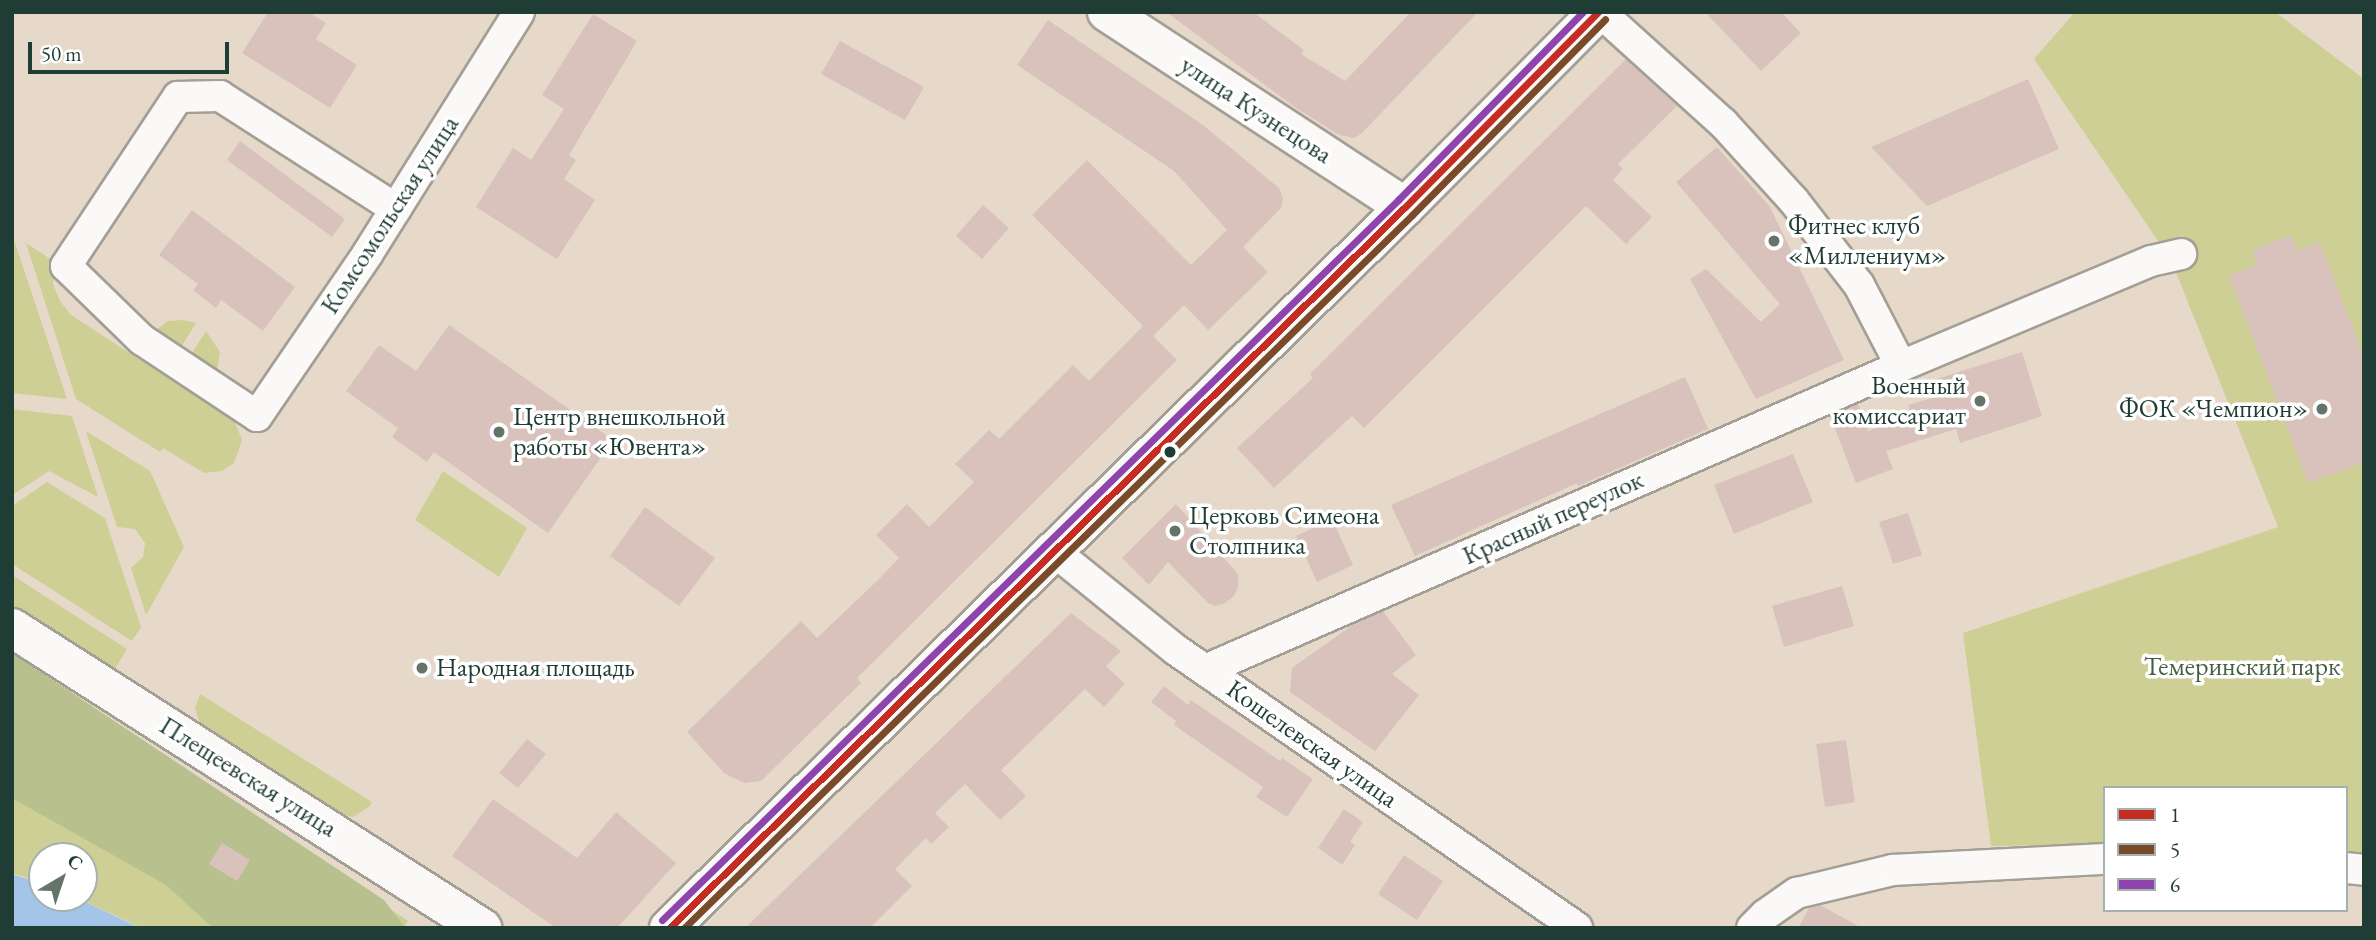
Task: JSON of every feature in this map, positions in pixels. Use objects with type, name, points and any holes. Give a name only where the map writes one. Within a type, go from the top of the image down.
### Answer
[{"type":"main road","name":"улица Кузнецова","points":[[1107,12],[1405,208]]},
{"type":"main road","points":[[669,928],[1405,208],[1599,12]]},
{"type":"main road","name":"Плещеевская улица","points":[[12,628],[482,928]]},
{"type":"street","name":"Комсомольская улица","points":[[396,209],[220,96],[178,97],[66,266],[142,340],[257,421],[396,209],[519,12]]},
{"type":"street","points":[[1599,12],[1723,123],[1794,201],[1860,285],[1901,366]]},
{"type":"street","name":"Красный переулок","points":[[1205,670],[1901,366],[2151,261],[2181,254]]},
{"type":"street","name":"Кошелевская улица","points":[[1054,551],[1096,587],[1205,670],[1577,928]]},
{"type":"street","points":[[1752,928],[1765,915],[1797,893],[1893,870],[2103,859]]},
{"type":"green space","name":"Темеринский парк","points":[[2075,12],[2275,12],[2364,79],[2364,857],[2348,855],[2348,786],[2103,786],[2103,844],[1991,846],[1963,633],[2278,527],[2171,260],[2034,59]]},
{"type":"green space","points":[[12,234],[67,399],[12,393]]},
{"type":"green space","points":[[26,243],[55,262],[53,284],[60,301],[71,315],[235,422],[242,440],[234,463],[222,471],[204,473],[163,448],[160,452],[76,399]]},
{"type":"green space","points":[[168,321],[196,323],[175,357],[151,334]]},
{"type":"green space","points":[[206,331],[220,352],[216,377],[185,364]]},
{"type":"green space","points":[[12,409],[72,416],[98,497],[49,471],[12,495]]},
{"type":"green space","points":[[86,431],[150,471],[184,547],[146,615],[131,568],[143,557],[145,543],[135,529],[117,527]]},
{"type":"green space","points":[[443,471],[527,528],[499,577],[415,520]]},
{"type":"green space","points":[[47,482],[105,518],[141,627],[132,641],[12,564],[12,506]]},
{"type":"green space","points":[[12,575],[127,649],[113,672],[12,609]]},
{"type":"green space","points":[[12,653],[384,900],[404,926],[213,928],[166,885],[98,847],[98,842],[90,842],[12,798]]},
{"type":"green space","points":[[12,662],[408,921],[404,928],[142,928],[98,907],[98,842],[28,842],[28,878],[12,873]]},
{"type":"green space","points":[[200,694],[372,802],[370,806],[353,817],[337,813],[201,727],[195,708]]},
{"type":"water","points":[[12,874],[28,879],[28,912],[98,912],[98,908],[140,928],[12,928]]},
{"type":"building","points":[[268,12],[308,12],[326,23],[316,39],[357,65],[330,108],[242,53]]},
{"type":"building","points":[[1166,12],[1253,12],[1304,50],[1301,54],[1345,81],[1411,12],[1478,12],[1361,134],[1354,138],[1339,135],[1296,108]]},
{"type":"building","points":[[1705,12],[1781,12],[1801,33],[1761,71]]},
{"type":"building","points":[[593,14],[637,41],[569,155],[576,160],[564,179],[595,200],[557,259],[476,207],[513,148],[531,160],[564,109],[542,95]]},
{"type":"building","points":[[1048,20],[1203,125],[1279,188],[1283,199],[1281,208],[1243,247],[1268,272],[1208,330],[1184,305],[1153,336],[1177,360],[857,678],[861,683],[761,781],[744,783],[724,773],[687,732],[801,621],[817,638],[879,579],[899,558],[876,535],[907,504],[929,527],[974,482],[955,464],[989,430],[999,439],[1073,365],[1089,381],[1143,326],[1032,215],[1087,160],[1191,265],[1227,230],[1174,171],[1017,65]]},
{"type":"building","points":[[840,41],[924,87],[905,120],[821,74]]},
{"type":"building","points":[[1626,59],[1677,106],[1618,164],[1623,169],[1613,180],[1652,217],[1626,244],[1586,206],[1364,428],[1352,416],[1274,488],[1237,448],[1313,378],[1310,374]]},
{"type":"building","points":[[2028,79],[2059,149],[1927,206],[1871,147]]},
{"type":"building","points":[[240,141],[345,219],[332,237],[227,160]]},
{"type":"building","points":[[1717,147],[1770,207],[1844,360],[1756,399],[1690,279],[1706,269],[1761,322],[1780,304],[1676,182]]},
{"type":"building","points":[[983,205],[1009,228],[982,259],[956,236]]},
{"type":"building","points":[[192,210],[295,287],[263,331],[221,300],[216,308],[193,290],[198,284],[159,255]]},
{"type":"building","name":"ФОК «Чемпион»","points":[[2291,235],[2297,251],[2320,242],[2364,357],[2364,462],[2308,483],[2229,275],[2257,265],[2252,250]]},
{"type":"building","name":"Центр внешкольной работы «Ювента»","points":[[449,325],[613,440],[548,533],[434,452],[427,462],[392,437],[398,428],[346,391],[379,345],[416,371]]},
{"type":"building","name":"Военный комиссариат","points":[[2022,352],[2042,416],[1960,443],[1956,429],[1886,451],[1893,469],[1856,483],[1830,416],[1858,404],[1868,431],[1911,415],[1908,405],[1938,396],[1933,380]]},
{"type":"building","points":[[1685,377],[1708,429],[1578,486],[1577,483],[1415,556],[1391,505]]},
{"type":"building","points":[[1793,454],[1813,502],[1734,534],[1714,485]]},
{"type":"building","name":"Церковь Симеона Столпника","points":[[1176,504],[1238,574],[1238,587],[1234,596],[1225,603],[1215,606],[1208,603],[1168,562],[1149,585],[1122,558]]},
{"type":"building","points":[[645,507],[715,558],[679,606],[610,556]]},
{"type":"building","points":[[1908,513],[1922,555],[1893,564],[1879,522]]},
{"type":"building","points":[[1332,519],[1353,565],[1317,582],[1296,536]]},
{"type":"building","points":[[1842,586],[1854,626],[1784,647],[1772,606]]},
{"type":"building","points":[[1383,611],[1416,655],[1392,674],[1419,695],[1375,751],[1290,692],[1292,668],[1354,624]]},
{"type":"building","points":[[1071,613],[1121,651],[1106,666],[1125,684],[1104,707],[1085,689],[1001,770],[1026,796],[1000,820],[965,784],[935,813],[949,827],[931,844],[926,838],[895,869],[912,886],[870,928],[745,928]]},
{"type":"building","points":[[1164,686],[1188,705],[1191,700],[1280,761],[1282,758],[1313,779],[1287,817],[1256,797],[1263,787],[1174,725],[1176,721],[1151,702]]},
{"type":"building","points":[[527,739],[546,754],[518,788],[499,773]]},
{"type":"building","points":[[1846,740],[1855,802],[1825,807],[1816,744]]},
{"type":"building","points":[[493,799],[577,858],[616,812],[676,863],[617,928],[556,928],[452,856]]},
{"type":"building","points":[[1344,809],[1363,822],[1350,842],[1355,845],[1342,865],[1318,848]]},
{"type":"building","points":[[222,843],[250,860],[237,881],[209,864]]},
{"type":"building","points":[[1404,855],[1443,881],[1417,920],[1378,894]]},
{"type":"building","points":[[1820,905],[1862,928],[1798,928],[1809,908]]},
{"type":"transit line","name":"6","points":[[662,920],[1398,200],[1583,12]]},
{"type":"transit line","name":"1","points":[[669,928],[1405,207],[1598,12]]},
{"type":"transit line","name":"5","points":[[684,928],[1412,215],[1605,19]]},
{"type":"place","name":"Фитнес клуб «Миллениум»","points":[[1774,241]]},
{"type":"place","name":"Военный комиссариат","points":[[1980,401]]},
{"type":"place","name":"ФОК «Чемпион»","points":[[2322,409]]},
{"type":"place","name":"Центр внешкольной работы «Ювента»","points":[[499,432]]},
{"type":"place","name":"Церковь Симеона Столпника","points":[[1175,531]]},
{"type":"place","name":"Народная площадь","points":[[422,668]]}]
